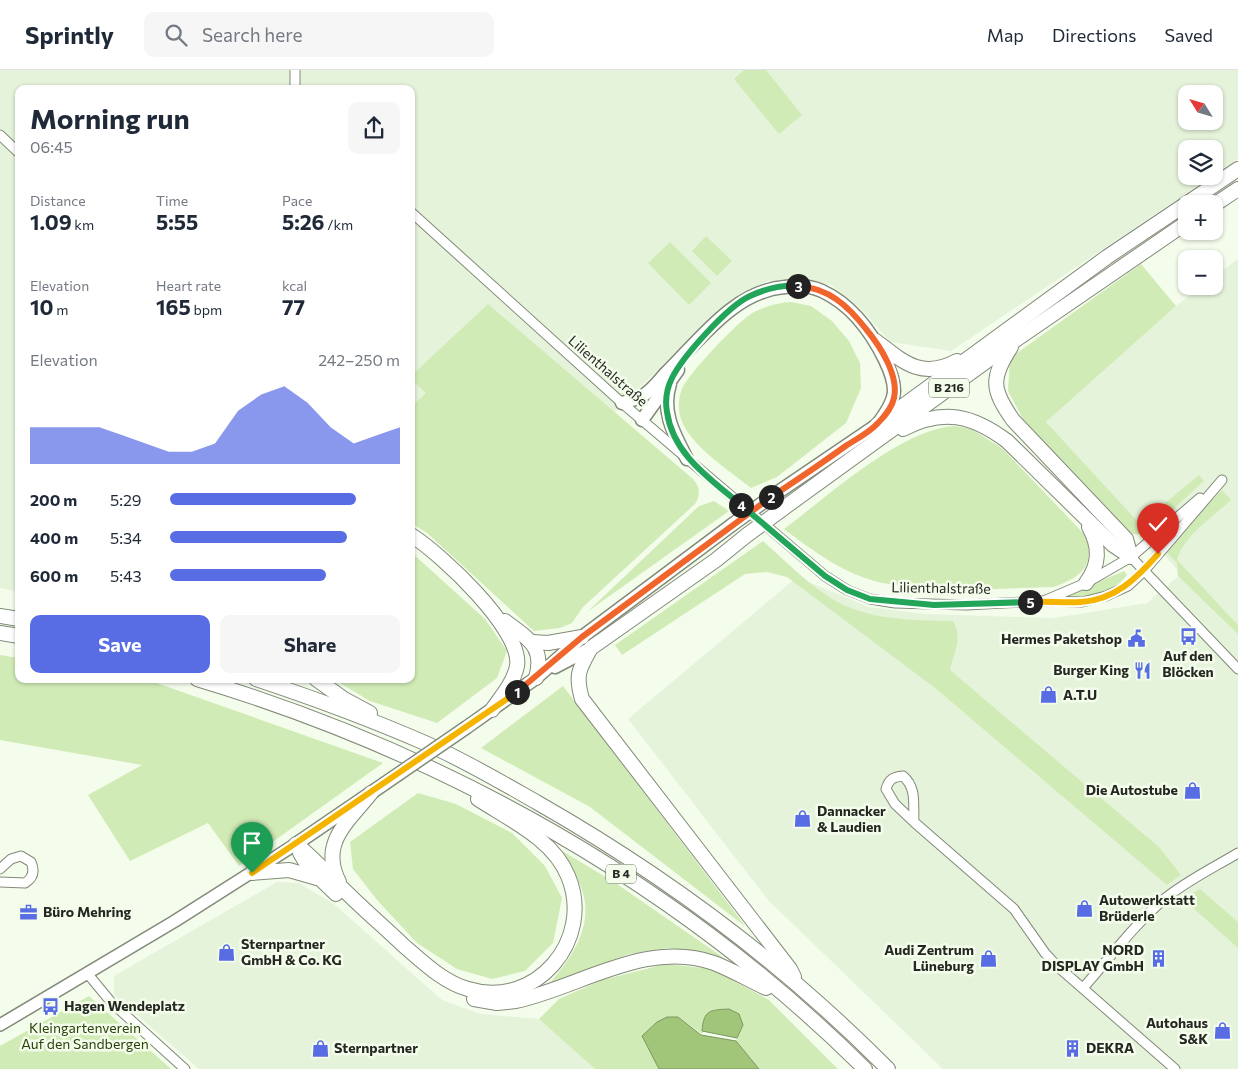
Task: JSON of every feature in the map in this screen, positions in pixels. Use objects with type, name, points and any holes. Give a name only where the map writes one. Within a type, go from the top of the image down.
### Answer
[{"type":"highway","name":"B 216","points":[[591,648],[716,560],[978,353],[1107,257],[1238,169]]},
{"type":"highway","points":[[1223,199],[1238,189]]},
{"type":"highway","name":"B 216","points":[[879,430],[1017,339],[1178,228]]},
{"type":"highway","points":[[1017,339],[997,370],[995,384],[999,400],[1013,420],[1126,539],[1131,557]]},
{"type":"highway","points":[[876,341],[905,364],[931,370],[945,368],[968,355],[978,353]]},
{"type":"highway","points":[[879,430],[936,417],[955,416],[973,420],[990,428],[1007,440],[1113,545],[1131,557]]},
{"type":"highway","points":[[1086,519],[1097,544],[1098,554],[1093,573],[1086,583]]},
{"type":"highway","points":[[415,537],[437,553],[493,611],[532,642],[539,657],[536,678]]},
{"type":"highway","points":[[492,710],[517,667],[517,657],[510,634],[493,611]]},
{"type":"highway","points":[[0,616],[15,618]]},
{"type":"highway","points":[[0,633],[15,635]]},
{"type":"highway","points":[[532,642],[548,643],[582,637]]},
{"type":"highway","points":[[591,648],[578,669],[577,682],[582,699],[790,969],[797,985]]},
{"type":"highway","name":"B 4","points":[[209,683],[283,707],[441,772],[512,807],[614,869],[711,937],[787,998],[865,1069]]},
{"type":"highway","name":"B 4","points":[[267,683],[392,730],[456,757],[624,853],[721,922],[797,985],[888,1069]]},
{"type":"highway","points":[[322,683],[344,699],[383,719],[392,730]]},
{"type":"highway","points":[[296,844],[434,971],[452,983],[468,990],[483,992],[512,992],[527,986],[542,977],[566,947],[575,911],[571,885],[560,861],[537,838],[451,781],[441,772]]},
{"type":"highway","points":[[343,889],[332,863],[330,853],[333,842],[371,793]]},
{"type":"highway","points":[[296,844],[304,860],[318,878],[430,976],[448,988],[473,999],[496,1003],[516,1001],[631,962],[667,957],[714,963],[787,998]]},
{"type":"highway","points":[[248,876],[290,870],[318,878]]},
{"type":"main road","points":[[622,403],[643,395],[697,344],[724,315],[748,296],[773,288],[814,287],[837,298],[854,314],[876,341],[895,386],[890,408],[879,430]]},
{"type":"main road","points":[[642,420],[697,344]]},
{"type":"main road","points":[[672,378],[667,395],[667,412],[672,430],[687,459]]},
{"type":"main road","name":"B 216","points":[[248,876],[492,710],[536,678],[582,637],[768,499],[879,430]]},
{"type":"main road","name":"B 216","points":[[536,678],[591,648]]},
{"type":"main road","points":[[0,1025],[248,876]]},
{"type":"street","points":[[292,85],[295,70]]},
{"type":"street","points":[[0,135],[15,149]]},
{"type":"street","name":"Lilienthalstraße","points":[[415,216],[622,403],[825,576],[847,590],[870,599],[895,603],[967,605],[1043,601],[1082,602],[1106,596],[1128,586],[1144,571]]},
{"type":"street","points":[[1144,571],[1222,480],[1131,557],[1144,571],[1238,669]]},
{"type":"street","name":"Lilienthalstraße","points":[[1043,601],[1086,583],[1131,557]]},
{"type":"street","points":[[914,822],[914,792],[910,782],[903,776],[894,776],[888,781],[886,789],[889,798],[914,822],[1014,909],[1045,953],[1175,1069]]},
{"type":"street","points":[[1083,988],[1142,920],[1163,900],[1182,886],[1238,853]]},
{"type":"street","points":[[0,869],[11,859],[21,856],[31,862],[33,870],[31,878],[25,883],[0,882]]},
{"type":"street","points":[[87,973],[111,1002],[186,1069]]},
{"type":"shaded area","points":[[0,70],[1238,70],[1238,159],[1223,169],[1223,140],[1178,140],[1178,185],[1199,185],[1184,195],[1178,195],[1178,199],[951,351],[890,342],[862,310],[831,285],[801,279],[767,281],[721,308],[466,558],[415,512],[415,85],[15,85],[15,591],[0,588]]},
{"type":"shaded area","points":[[1238,259],[1238,1069],[943,1069],[768,900],[628,719],[797,577],[869,607],[925,614],[1054,618],[1147,603],[1181,574],[1046,422],[1190,295],[1223,295],[1223,270]]},
{"type":"shaded area","points":[[277,882],[299,883],[334,904],[442,1000],[481,1014],[539,1019],[595,1069],[199,1069],[114,995],[114,976]]},
{"type":"shaded area","points":[[729,1009],[739,1014],[743,1025],[737,1038],[702,1031],[704,1019],[709,1012]]},
{"type":"shaded area","points":[[667,1017],[678,1017],[701,1035],[736,1041],[759,1069],[659,1069],[642,1036],[657,1022]]},
{"type":"green space","points":[[744,70],[766,70],[802,115],[779,134],[734,79]]},
{"type":"green space","points":[[706,236],[732,261],[717,276],[692,251]]},
{"type":"green space","points":[[670,242],[711,283],[689,305],[648,263]]},
{"type":"green space","points":[[1141,264],[1176,306],[1046,422],[1140,524],[1199,475],[1204,481],[1145,535],[1133,534],[1117,524],[1023,419],[1008,391],[1010,358]]},
{"type":"green space","points":[[791,302],[811,306],[832,321],[849,341],[860,363],[861,388],[846,423],[777,477],[751,488],[693,439],[681,419],[679,408],[680,396],[686,382],[703,360],[747,317],[768,306]]},
{"type":"green space","points":[[488,304],[693,479],[699,494],[695,504],[583,607],[572,623],[560,628],[534,631],[427,533],[415,526],[415,403],[426,393],[415,383],[415,372]]},
{"type":"green space","points":[[955,426],[971,429],[1002,448],[1085,535],[1089,555],[1084,568],[1079,574],[1054,587],[941,591],[920,586],[883,583],[856,575],[831,562],[784,529],[843,483],[889,451],[912,438],[934,430]]},
{"type":"green space","points":[[1222,490],[1231,500],[1192,535],[1186,542],[1177,560],[1238,625],[1238,634],[1178,576],[1177,563],[1164,550]]},
{"type":"green space","points":[[714,501],[729,511],[587,612],[699,506]]},
{"type":"green space","points":[[763,541],[816,588],[839,603],[863,612],[889,618],[953,621],[958,639],[950,670],[1160,848],[1181,875],[1167,885],[935,688],[787,577],[767,572],[745,574],[622,655],[615,645]]},
{"type":"green space","points":[[415,556],[485,619],[507,651],[497,678],[437,723],[370,701],[340,683],[415,683]]},
{"type":"green space","points":[[1124,571],[1127,575],[1121,582],[1105,591],[1086,596],[1058,599]]},
{"type":"green space","points":[[0,655],[15,657],[15,683],[157,683],[383,763],[239,866],[208,823],[130,861],[88,795],[142,765],[0,740]]},
{"type":"green space","points":[[563,686],[746,927],[590,807],[481,748]]},
{"type":"green space","points":[[418,793],[456,804],[512,833],[545,866],[562,898],[553,943],[525,971],[492,979],[457,969],[417,943],[377,900],[353,869],[350,842]]},
{"type":"green space","points":[[559,849],[614,882],[724,958],[668,948],[629,954],[549,984],[574,950],[584,924],[585,911],[584,897],[579,882]]},
{"type":"green space","points":[[1200,889],[1238,922],[1238,948],[1182,898]]},
{"type":"green space","points":[[666,964],[712,969],[769,1000],[838,1069],[759,1069],[736,1041],[743,1025],[729,1009],[713,1010],[702,1034],[678,1017],[642,1036],[659,1069],[595,1069],[539,1019],[559,999],[602,980]]},
{"type":"green space","name":"Kleingartenverein Auf den Sandbergen","points":[[89,996],[171,1069],[0,1069],[0,1046]]},
{"type":"place","name":"Auf den Blöcken","points":[[1188,636]]},
{"type":"place","name":"Hermes Paketshop","points":[[1136,639]]},
{"type":"place","name":"Burger King","points":[[1143,670]]},
{"type":"place","name":"A.T.U","points":[[1049,695]]},
{"type":"place","name":"Die Autostube","points":[[1192,790]]},
{"type":"place","name":"Dannacker & Laudien","points":[[803,819]]},
{"type":"place","name":"Autowerkstatt Brüderle","points":[[1085,908]]},
{"type":"place","name":"Büro Mehring","points":[[29,912]]},
{"type":"place","name":"Sternpartner GmbH & Co. KG","points":[[227,952]]},
{"type":"place","name":"Audi Zentrum Lüneburg","points":[[988,958]]},
{"type":"place","name":"NORD DISPLAY GmbH","points":[[1158,958]]},
{"type":"place","name":"Hagen Wendeplatz","points":[[50,1006]]},
{"type":"place","name":"Autohaus S&K","points":[[1222,1031]]},
{"type":"place","name":"Sternpartner","points":[[320,1048]]},
{"type":"place","name":"DEKRA","points":[[1072,1048]]},
{"type":"route","points":[[252,873],[492,710],[536,678],[582,637],[733,524],[768,499],[877,425],[890,408],[894,398],[895,386],[891,371],[876,341],[854,314],[837,298],[814,287],[773,288],[748,296],[724,315],[697,344],[672,378],[667,395],[667,412],[672,430],[687,459],[724,490],[775,533],[825,576],[847,590],[870,599],[895,603],[934,605],[1043,601],[1082,602],[1106,596],[1128,586],[1158,554]]}]
